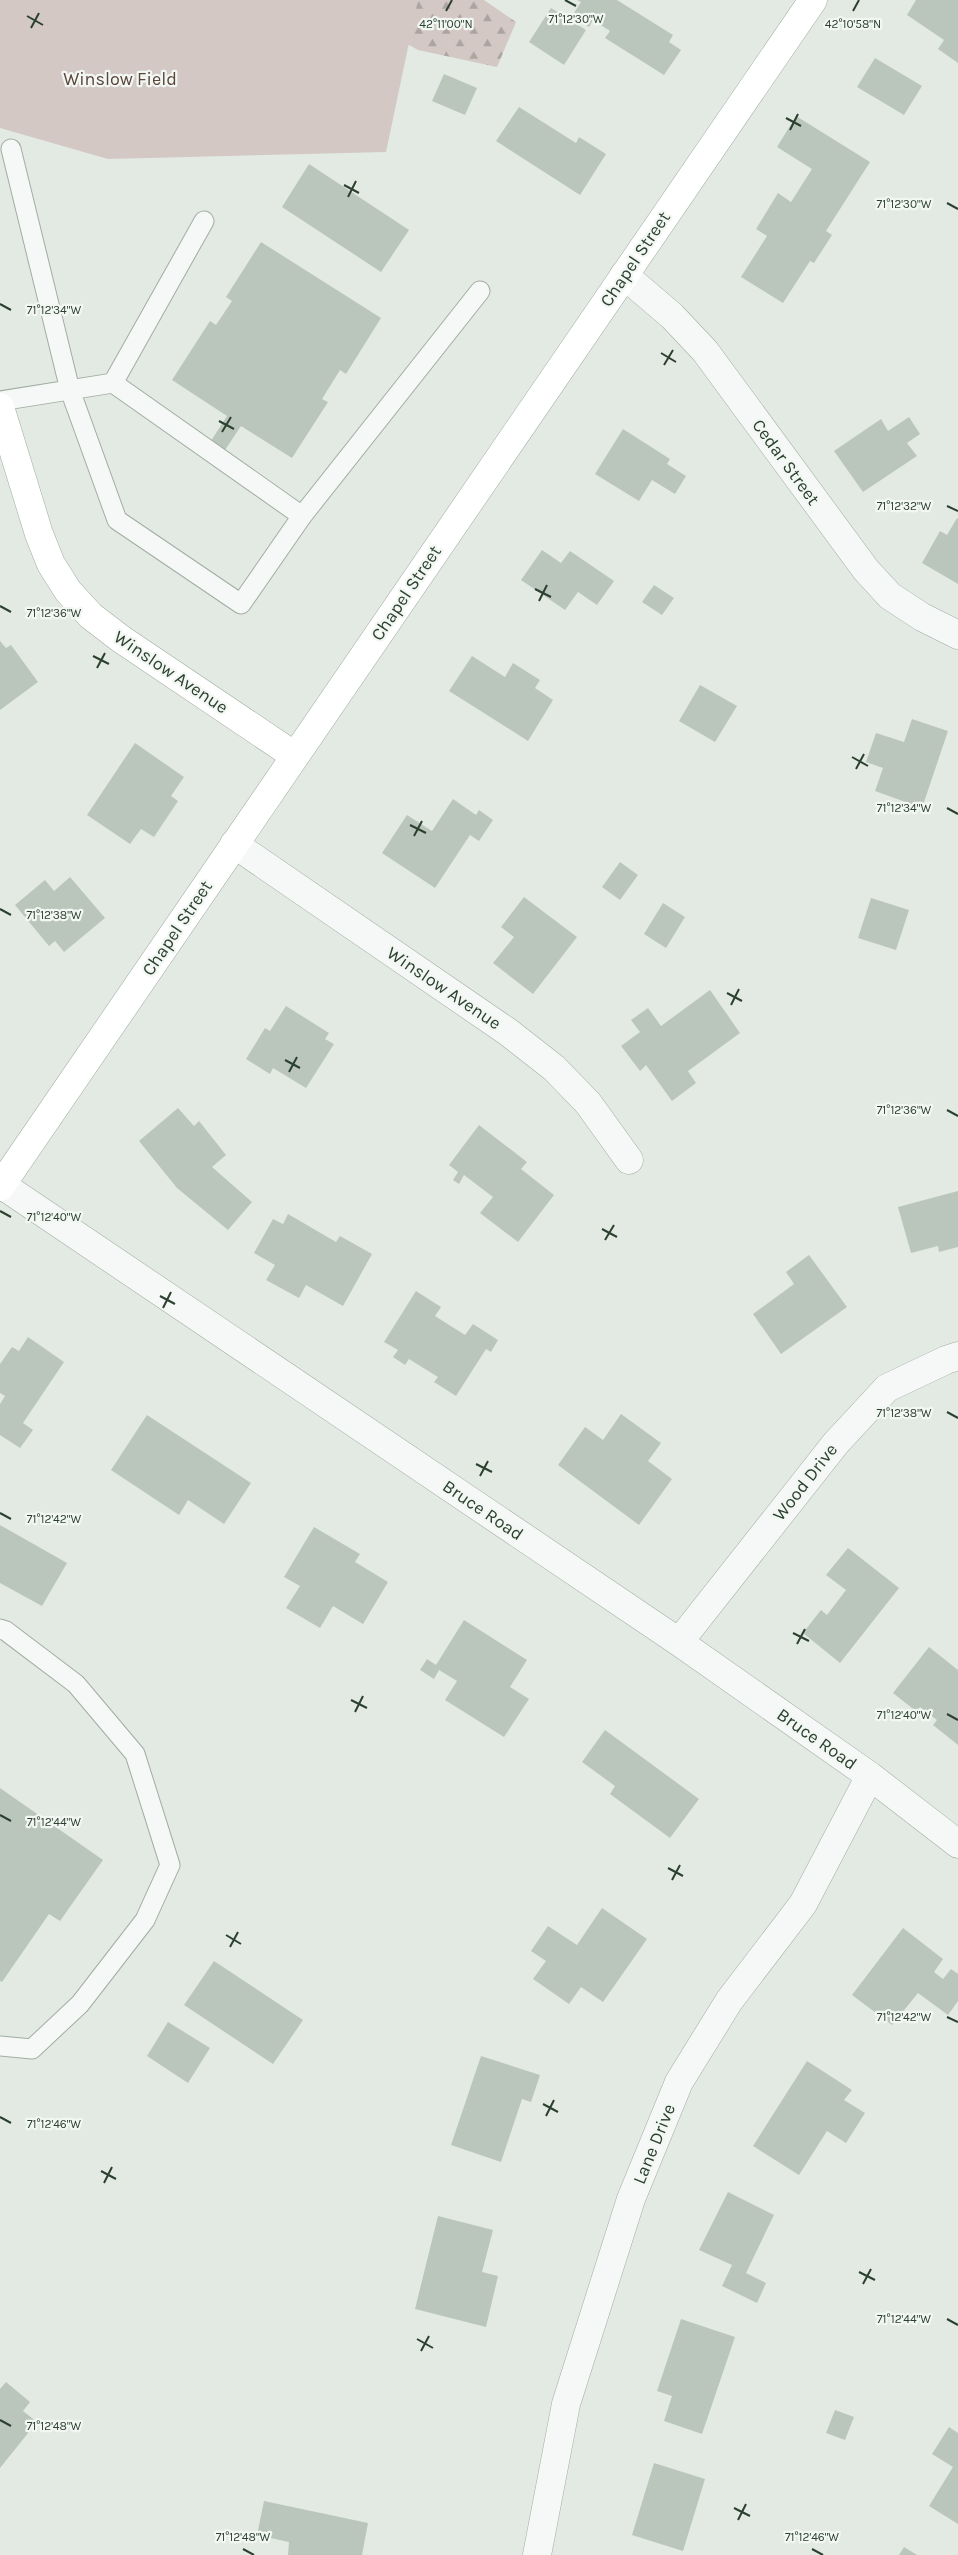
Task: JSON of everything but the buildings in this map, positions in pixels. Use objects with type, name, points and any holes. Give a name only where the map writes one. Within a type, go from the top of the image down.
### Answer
[{"type":"main road","name":"Chapel Street","points":[[1,1185],[813,0]]},
{"type":"main road","name":"Winslow Avenue","points":[[0,407],[39,534],[51,564],[68,591],[91,616],[121,639],[295,756]]},
{"type":"street","name":"Cedar Street","points":[[624,275],[672,316],[705,351],[866,570],[890,596],[922,617],[958,635]]},
{"type":"street","name":"Winslow Avenue","points":[[234,844],[500,1027],[554,1068],[588,1103],[629,1160]]},
{"type":"street","name":"Bruce Road","points":[[1,1185],[679,1642],[870,1776],[958,1844]]},
{"type":"street","name":"Wood Drive","points":[[679,1642],[836,1443],[887,1388],[958,1356]]},
{"type":"street","name":"Lane Drive","points":[[537,2555],[566,2404],[631,2199],[678,2082],[729,2001],[803,1904],[870,1776]]},
{"type":"lane","points":[[11,149],[70,390],[117,520],[241,604],[302,516],[480,291]]},
{"type":"lane","points":[[113,383],[204,221]]},
{"type":"lane","points":[[0,401],[113,383],[302,516]]},
{"type":"lane","points":[[0,1629],[6,1631],[76,1684],[135,1754],[170,1865],[145,1920],[80,2004],[32,2049],[0,2046]]},
{"type":"green space","name":"Winslow Field","points":[[0,0],[418,0],[386,152],[108,159],[0,128]]},
{"type":"green space","points":[[362,0],[484,0],[516,22],[497,67],[418,50],[388,33]]}]
